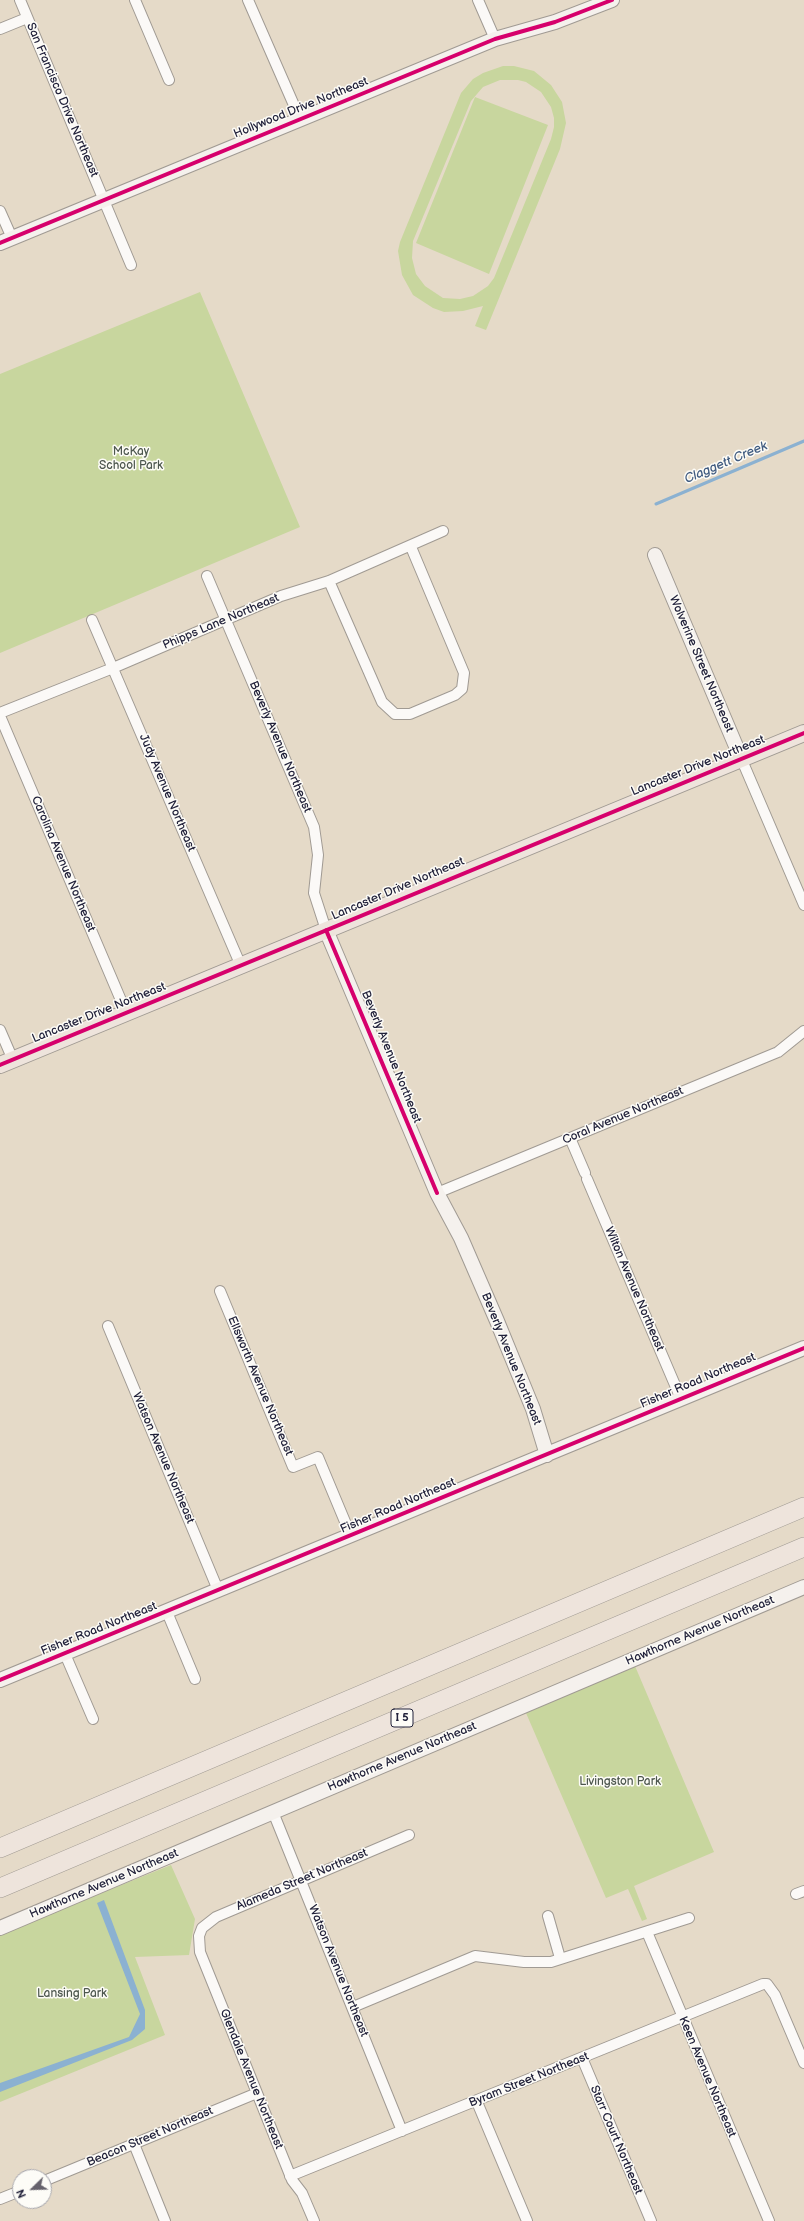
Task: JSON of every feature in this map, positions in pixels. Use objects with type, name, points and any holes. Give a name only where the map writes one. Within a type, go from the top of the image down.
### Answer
[{"type":"highway","points":[[0,1848],[804,1507]]},
{"type":"highway","name":"I 5","points":[[0,1888],[804,1547]]},
{"type":"main road","name":"Lancaster Drive Northeast","points":[[6,1062],[804,732]]},
{"type":"street","name":"San Francisco Drive Northeast","points":[[20,0],[132,265]]},
{"type":"street","points":[[135,0],[169,80]]},
{"type":"street","points":[[248,0],[300,119]]},
{"type":"street","points":[[478,0],[495,39]]},
{"type":"street","name":"Hollywood Drive Northeast","points":[[6,240],[495,39],[555,22],[612,0]]},
{"type":"street","points":[[0,29],[27,18]]},
{"type":"street","points":[[0,211],[6,240]]},
{"type":"street","name":"Phipps Lane Northeast","points":[[0,713],[113,668],[281,596],[329,580],[411,547],[443,531]]},
{"type":"street","points":[[329,580],[382,702],[395,714],[401,716],[429,706],[455,695],[462,689],[464,673],[411,547]]},
{"type":"street","name":"Wolverine Street Northeast","points":[[655,555],[804,905]]},
{"type":"street","name":"Beverly Avenue Northeast","points":[[207,576],[314,827],[318,855],[314,893],[326,930],[437,1193],[462,1238],[497,1321],[533,1409],[547,1455]]},
{"type":"street","name":"Judy Avenue Northeast","points":[[92,620],[241,966]]},
{"type":"street","name":"Carolina Avenue Northeast","points":[[0,716],[126,1012]]},
{"type":"street","points":[[0,1030],[6,1062]]},
{"type":"street","name":"Coral Avenue Northeast","points":[[437,1193],[778,1052],[804,1031]]},
{"type":"street","name":"Wilton Avenue Northeast","points":[[570,1138],[681,1399]]},
{"type":"street","name":"Ellsworth Avenue Northeast","points":[[220,1291],[293,1467],[318,1457],[351,1536]]},
{"type":"street","name":"Watson Avenue Northeast","points":[[108,1326],[218,1590]]},
{"type":"street","name":"Fisher Road Northeast","points":[[0,1680],[804,1348]]},
{"type":"street","name":"Hawthorne Avenue Northeast","points":[[0,1928],[804,1587]]},
{"type":"street","points":[[167,1612],[195,1679]]},
{"type":"street","points":[[65,1654],[93,1719]]},
{"type":"street","name":"Watson Avenue Northeast","points":[[273,1812],[302,1880],[402,2131]]},
{"type":"street","name":"Alameda Street Northeast","points":[[200,1932],[202,1928],[216,1916],[409,1835]]},
{"type":"street","points":[[548,1916],[560,1958]]},
{"type":"street","points":[[353,2007],[475,1956],[539,1963],[647,1932],[689,1918]]},
{"type":"street","name":"Glendale Avenue Northeast","points":[[200,1932],[200,1952],[290,2176],[302,2193],[314,2221]]},
{"type":"street","name":"Keen Avenue Northeast","points":[[647,1932],[769,2221]]},
{"type":"street","name":"Byram Street Northeast","points":[[290,2176],[477,2102],[683,2018],[759,1985],[767,1984],[775,1995],[804,2063]]},
{"type":"street","name":"Starr Court Northeast","points":[[582,2058],[651,2221]]},
{"type":"street","name":"Beacon Street Northeast","points":[[52,2178],[256,2093]]},
{"type":"street","points":[[477,2102],[527,2221]]},
{"type":"street","points":[[134,2144],[166,2221]]},
{"type":"street","points":[[0,2199],[12,2194]]},
{"type":"green space","points":[[503,66],[514,66],[534,71],[551,85],[562,102],[566,123],[560,149],[486,330],[475,326],[483,306],[463,311],[444,312],[433,308],[413,295],[402,275],[398,251],[400,242],[461,93],[473,79],[483,73]],"holes":[[[500,80],[518,80],[526,82],[541,92],[551,107],[554,118],[554,127],[551,139],[494,278],[488,286],[473,296],[460,299],[443,298],[425,286],[416,274],[412,258],[413,241],[471,101],[483,87]]]},
{"type":"green space","points":[[475,97],[548,125],[489,274],[416,243]]},
{"type":"green space","name":"McKay School Park","points":[[200,292],[300,527],[0,653],[0,374]]},
{"type":"green space","name":"Livingston Park","points":[[635,1666],[714,1852],[634,1886],[647,1919],[642,1921],[628,1889],[606,1898],[526,1713]]},
{"type":"green space","name":"Lansing Park","points":[[171,1865],[195,1919],[189,1955],[135,1957],[165,2035],[0,2102],[0,1934]]},
{"type":"water","points":[[104,1900],[145,2010],[145,2029],[132,2040],[0,2092],[0,2083],[129,2037],[140,2014],[97,1903]]},
{"type":"waterway","name":"Claggett Creek","points":[[656,504],[804,441]]},
{"type":"cycle path","points":[[0,243],[495,39],[555,22],[612,0]]},
{"type":"cycle path","points":[[0,1065],[804,733]]},
{"type":"cycle path","points":[[326,930],[437,1193]]},
{"type":"cycle path","points":[[0,1680],[804,1348]]}]
